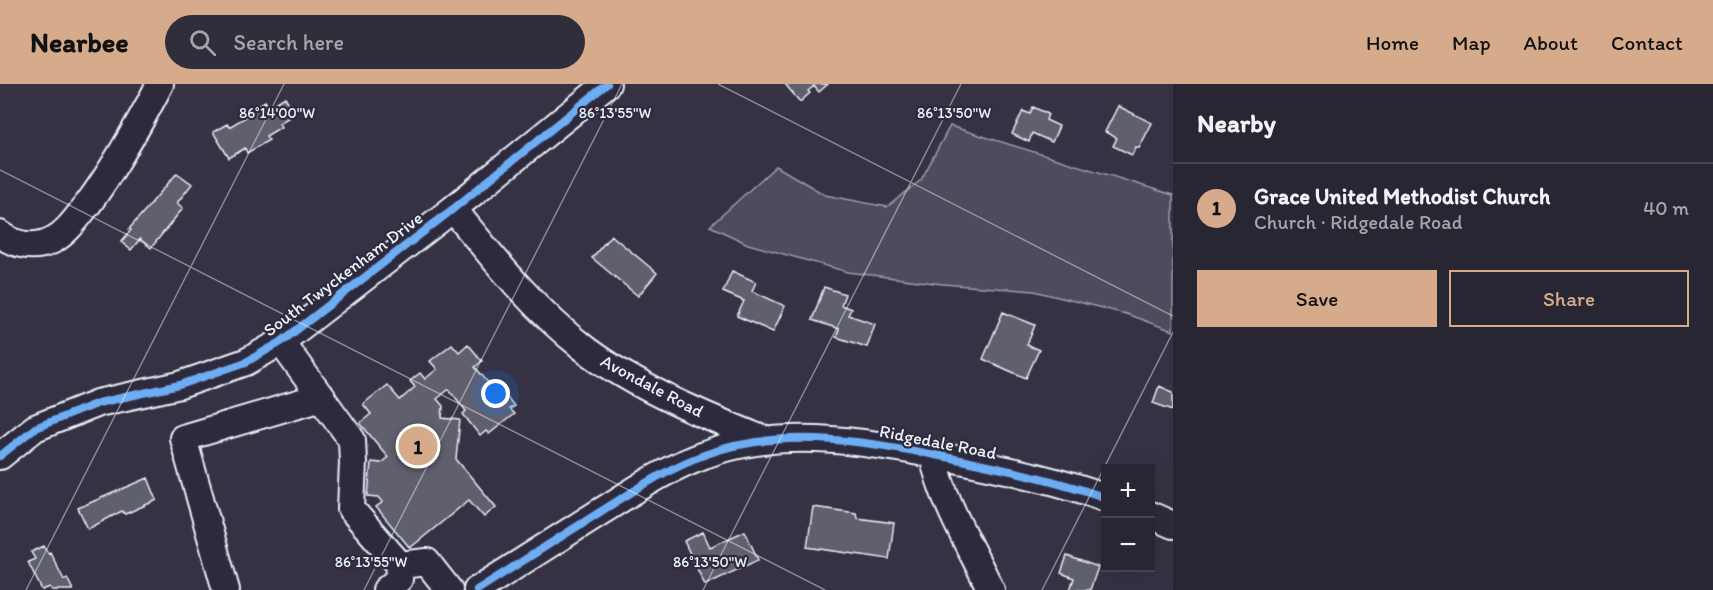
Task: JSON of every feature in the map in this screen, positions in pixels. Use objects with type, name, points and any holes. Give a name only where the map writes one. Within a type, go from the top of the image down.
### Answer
[{"type":"street","points":[[0,234],[14,242],[31,246],[52,240],[69,229],[127,147],[160,84]]},
{"type":"street","name":"South Twyckenham Drive","points":[[0,456],[35,428],[98,403],[180,385],[246,362],[281,342],[453,209],[607,84]]},
{"type":"street","name":"Avondale Road","points":[[453,209],[513,282],[552,322],[585,349],[626,376],[715,420],[765,441]]},
{"type":"street","points":[[281,342],[352,440],[351,508],[400,565],[399,579],[386,590]]},
{"type":"street","points":[[226,590],[183,438],[322,398]]},
{"type":"street","name":"Ridgedale Road","points":[[477,590],[514,580],[654,478],[703,455],[744,443],[826,440],[876,445],[1044,479],[1101,496]]},
{"type":"street","points":[[933,455],[938,477],[956,519],[992,590]]},
{"type":"street","points":[[1155,517],[1173,525]]},
{"type":"street","points":[[400,565],[427,562],[449,590]]},
{"type":"shaded area","points":[[950,126],[1173,195],[1173,331],[1126,314],[1034,291],[942,284],[848,272],[748,244],[710,226],[776,166],[825,195],[887,207],[921,180]]},
{"type":"building","points":[[785,84],[828,84],[819,92],[814,86],[800,102]]},
{"type":"building","points":[[285,97],[295,114],[279,123],[281,127],[266,136],[269,140],[247,153],[245,148],[229,158],[213,132],[227,124],[229,127],[251,114],[250,110],[265,101],[269,107]]},
{"type":"building","points":[[1118,106],[1152,123],[1139,148],[1136,147],[1132,155],[1113,146],[1117,138],[1105,132]]},
{"type":"building","points":[[1033,107],[1048,114],[1046,120],[1059,126],[1052,142],[1032,133],[1029,142],[1012,134],[1023,111],[1030,114]]},
{"type":"building","points":[[177,173],[192,184],[177,203],[183,208],[151,248],[140,239],[131,250],[121,242],[131,230],[129,229]]},
{"type":"building","points":[[611,235],[657,273],[638,296],[592,258]]},
{"type":"building","points":[[732,271],[756,282],[752,291],[785,306],[773,332],[737,316],[744,301],[723,292]]},
{"type":"building","points":[[824,287],[845,294],[841,305],[851,309],[848,315],[875,324],[867,347],[836,337],[839,329],[812,320]]},
{"type":"building","points":[[1003,312],[1035,325],[1027,345],[1039,350],[1026,378],[983,359]]},
{"type":"building","points":[[452,344],[459,352],[468,344],[482,361],[475,367],[497,393],[501,389],[514,406],[509,409],[514,414],[489,434],[486,431],[480,436],[463,414],[466,411],[449,389],[437,399],[443,406],[442,418],[460,420],[456,459],[496,507],[484,517],[469,500],[410,548],[376,507],[383,502],[379,497],[368,496],[371,462],[381,463],[388,457],[360,423],[371,414],[363,404],[387,385],[400,400],[415,387],[410,381],[420,373],[425,379],[437,369],[430,361]]},
{"type":"building","points":[[1159,386],[1173,392],[1173,410],[1153,403]]},
{"type":"building","points":[[148,478],[157,500],[125,514],[122,511],[88,529],[78,508]]},
{"type":"building","points":[[813,507],[856,513],[857,518],[894,523],[889,559],[807,547]]},
{"type":"building","points":[[745,531],[758,560],[705,585],[684,541],[703,532],[710,547]]},
{"type":"building","points":[[44,546],[48,553],[50,552],[64,580],[67,578],[73,590],[52,590],[50,587],[42,590],[28,562],[35,559],[31,552]]},
{"type":"building","points":[[1067,556],[1098,567],[1090,590],[1070,590],[1074,578],[1061,573]]},
{"type":"cycle path","points":[[0,456],[35,428],[98,403],[180,385],[246,362],[281,342],[453,209],[607,84]]},
{"type":"cycle path","points":[[477,590],[638,488],[677,466],[735,446],[768,440],[834,440],[867,443],[1036,477],[1101,496]]},
{"type":"place","name":"Grace United Methodist Church","points":[[418,446]]}]
